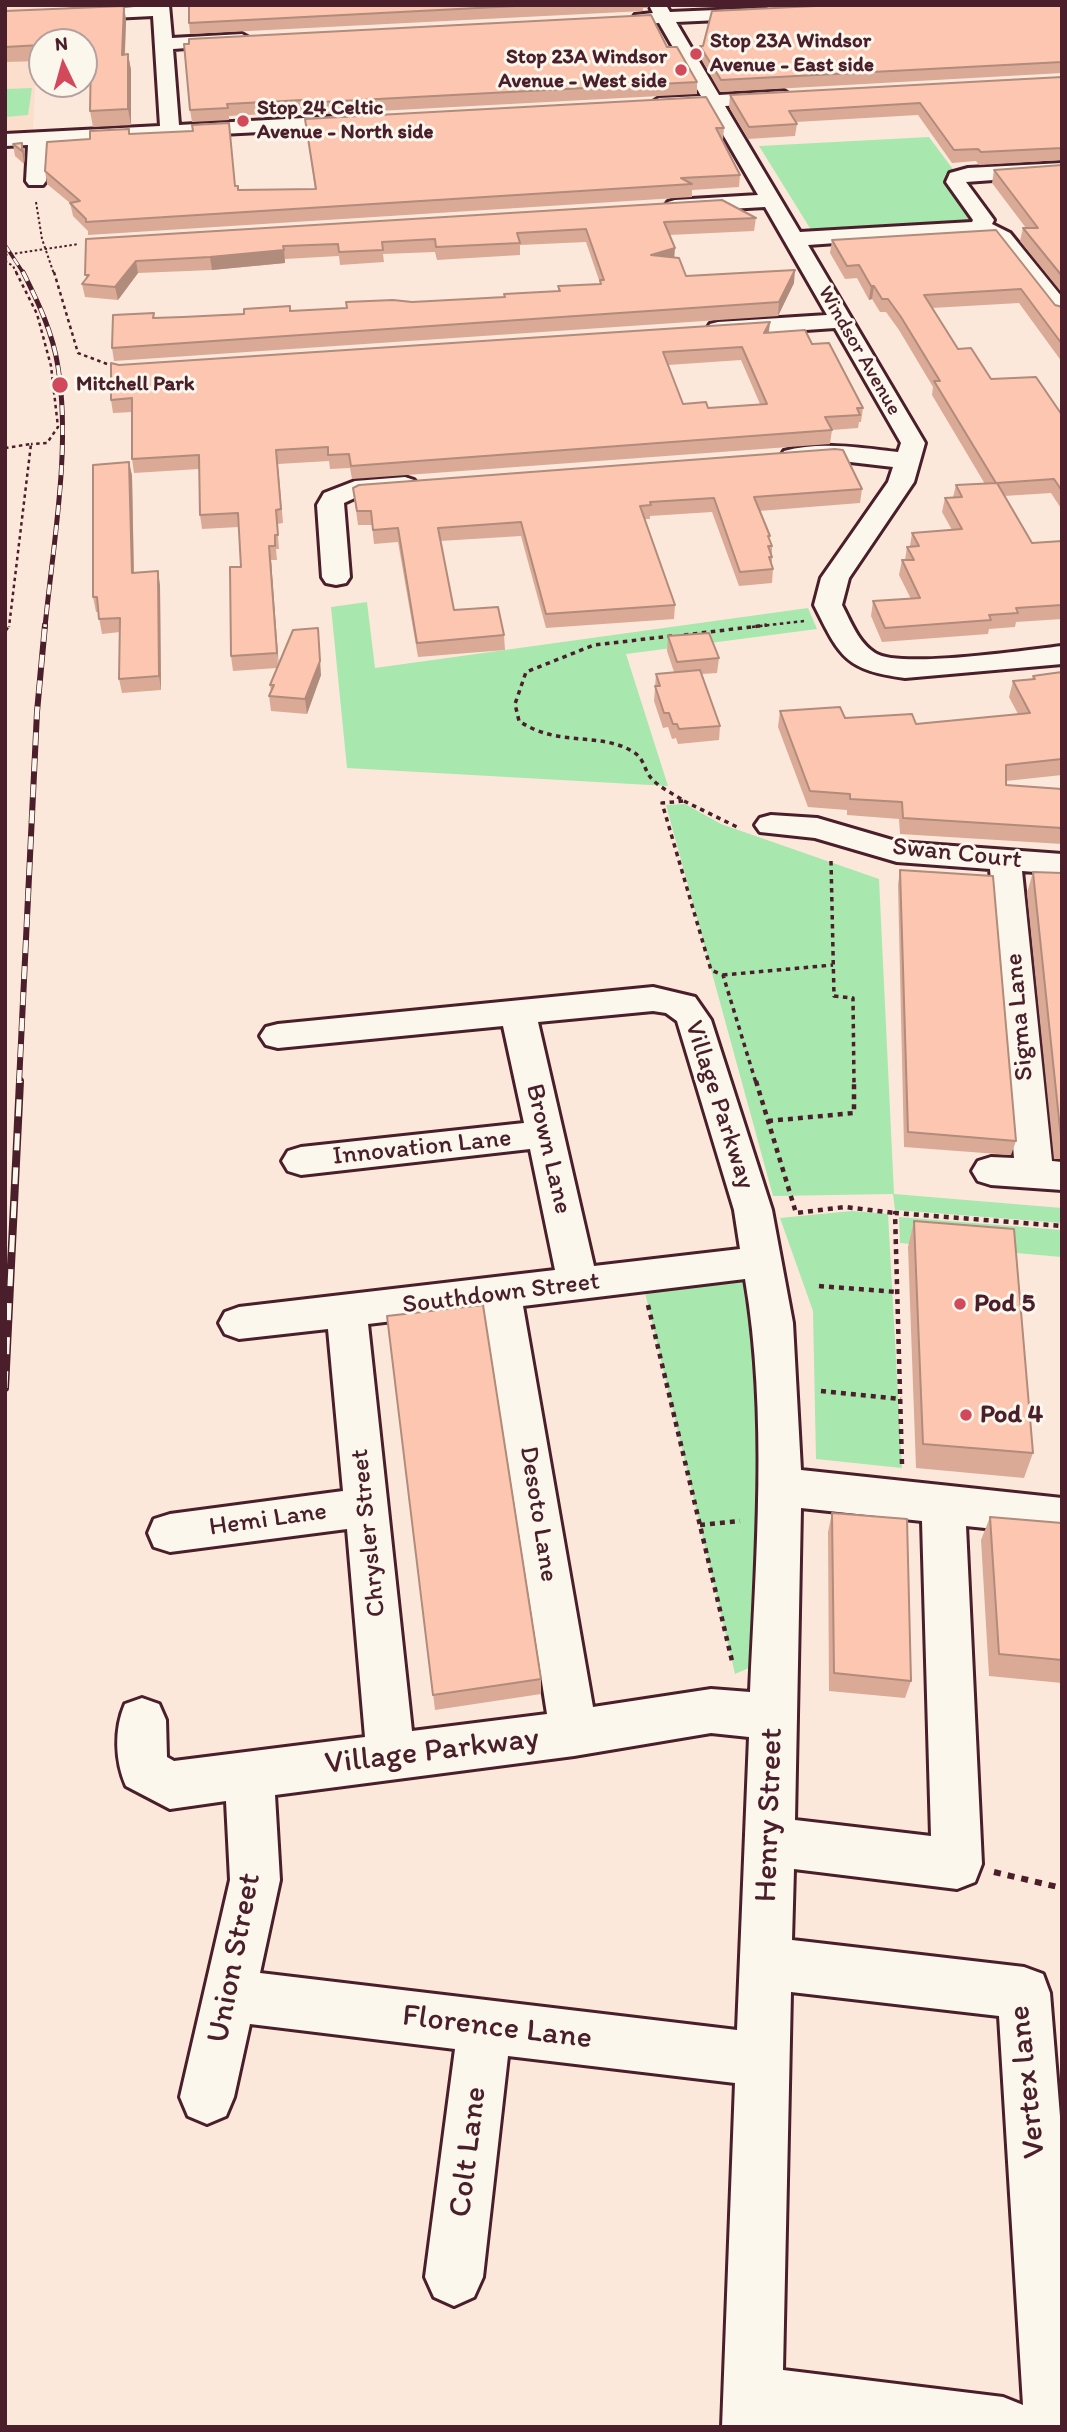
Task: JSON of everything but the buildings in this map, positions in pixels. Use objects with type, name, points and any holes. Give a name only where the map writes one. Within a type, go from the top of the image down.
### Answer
[{"type":"street","points":[[52,16],[161,8],[170,131]]},
{"type":"street","points":[[622,20],[660,12],[774,12]]},
{"type":"street","name":"Windsor Avenue","points":[[660,12],[913,443],[909,461]]},
{"type":"street","points":[[164,44],[261,38]]},
{"type":"street","points":[[638,106],[797,96]]},
{"type":"street","points":[[5,140],[376,120]]},
{"type":"street","points":[[36,181],[38,138]]},
{"type":"street","points":[[979,226],[984,220],[956,182],[957,177],[968,174],[1062,169]]},
{"type":"street","points":[[660,207],[771,200]]},
{"type":"street","points":[[795,239],[979,226],[1003,237],[1062,312]]},
{"type":"street","points":[[689,331],[842,321]]},
{"type":"street","points":[[765,458],[834,453],[909,461],[901,482],[835,578],[828,605],[847,643],[865,660],[881,666],[905,669],[1062,655]]},
{"type":"street","points":[[336,577],[330,505],[333,498],[355,489],[424,484]]},
{"type":"street","name":"Swan Court","points":[[771,825],[817,828],[897,852],[1062,864]]},
{"type":"street","name":"Sigma Lane","points":[[1005,860],[1048,1175]]},
{"type":"street","name":"Village Parkway","points":[[278,1036],[653,999],[674,1001],[688,1008],[753,1210],[774,1323],[762,1504]]},
{"type":"street","name":"Brown Lane","points":[[518,1012],[578,1285]]},
{"type":"street","name":"Innovation Lane","points":[[301,1161],[544,1134]]},
{"type":"street","points":[[991,1171],[1048,1175]]},
{"type":"street","name":"Southdown Street","points":[[239,1324],[762,1262]]},
{"type":"street","name":"Desoto Lane","points":[[501,1294],[574,1733]]},
{"type":"street","name":"Chrysler Street","points":[[347,1311],[391,1755]]},
{"type":"street","points":[[762,1504],[943,1505],[1062,1517]]},
{"type":"street","name":"Henry Street","points":[[752,2412],[769,1840],[752,1715],[762,1504]]},
{"type":"street","points":[[769,1840],[957,1864],[943,1505]]},
{"type":"street","name":"Hemi Lane","points":[[170,1533],[366,1507]]},
{"type":"street","name":"Village Parkway","points":[[142,1720],[143,1770],[170,1785],[574,1733],[711,1711],[752,1715]]},
{"type":"street","name":"Union Street","points":[[207,2097],[256,1880],[249,1776]]},
{"type":"street","name":"Vertex lane","points":[[766,1963],[1024,1993],[1054,2427]]},
{"type":"street","name":"Florence Lane","points":[[230,1996],[763,2060]]},
{"type":"street","name":"Colt Lane","points":[[454,2277],[485,2026]]},
{"type":"street","points":[[752,2412],[1003,2427]]},
{"type":"path","points":[[36,181],[37,225],[43,250],[62,294],[78,353],[121,369]]},
{"type":"path","points":[[5,256],[79,244]]},
{"type":"path","points":[[5,261],[13,266],[37,314],[51,366],[58,427],[47,443],[5,448]]},
{"type":"path","points":[[5,631],[9,629],[31,444]]},
{"type":"path","points":[[816,620],[594,645],[526,672],[515,704],[519,721],[535,732],[565,739],[614,744],[637,754],[647,765],[650,778],[684,801],[662,803],[711,970],[723,975],[833,965]]},
{"type":"path","points":[[768,1121],[854,1113],[853,998],[834,996],[831,859]]},
{"type":"path","points":[[723,975],[796,1213],[845,1207],[1062,1226]]},
{"type":"path","points":[[895,1213],[902,1468]]},
{"type":"path","points":[[641,1277],[736,1674],[752,1715]]},
{"type":"path","points":[[819,1286],[897,1292]]},
{"type":"path","points":[[821,1391],[901,1399]]},
{"type":"path","points":[[700,1525],[762,1504]]},
{"type":"path","points":[[957,1864],[1062,1888]]},
{"type":"shaded area","points":[[5,5],[39,5],[38,28],[28,28],[28,98],[35,98],[33,134],[5,135]]},
{"type":"green space","points":[[28,88],[28,98],[31,98],[28,115],[5,117],[5,89]]},
{"type":"green space","points":[[929,137],[955,172],[973,218],[970,221],[813,233],[759,146]]},
{"type":"green space","points":[[367,602],[375,668],[808,608],[817,629],[626,654],[668,786],[347,768],[331,607]]},
{"type":"green space","points":[[685,804],[721,824],[879,879],[894,1194],[1062,1208],[1062,1223],[895,1210],[893,1194],[773,1196],[666,805]]},
{"type":"green space","points":[[852,1211],[888,1214],[902,1468],[816,1459],[813,1311],[780,1218]]},
{"type":"green space","points":[[899,1217],[1062,1230],[1062,1257],[900,1243]]},
{"type":"green space","points":[[728,1279],[746,1281],[763,1294],[756,1665],[735,1674],[644,1288]]},
{"type":"railway","points":[[5,245],[24,274]]},
{"type":"railway","points":[[24,274],[53,342],[62,398],[62,463],[45,627]]},
{"type":"railway","points":[[19,1083],[37,712],[45,625]]},
{"type":"railway","points":[[5,1388],[20,1081]]},
{"type":"place","name":"Stop 23A Windsor Avenue - East side","points":[[696,54]]},
{"type":"place","name":"Stop 23A Windsor Avenue - West side","points":[[681,70]]},
{"type":"place","name":"Stop 24 Celtic Avenue - North side","points":[[243,121]]},
{"type":"place","name":"Mitchell Park","points":[[60,385]]},
{"type":"place","name":"Pod 5","points":[[960,1304]]},
{"type":"place","name":"Pod 4","points":[[966,1415]]}]
